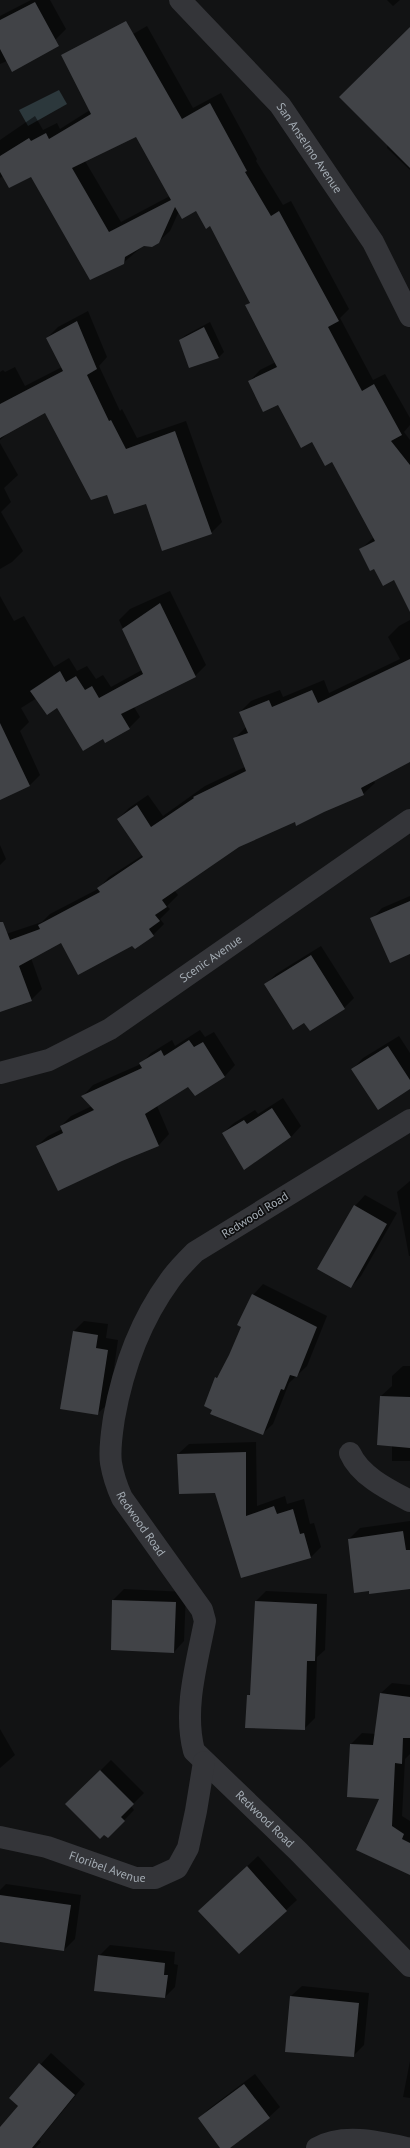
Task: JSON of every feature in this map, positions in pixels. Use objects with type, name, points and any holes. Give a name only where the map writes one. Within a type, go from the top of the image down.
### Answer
[{"type":"street","name":"San Anselmo Avenue","points":[[180,0],[280,105],[373,242],[410,316]]},
{"type":"street","name":"Scenic Avenue","points":[[0,1074],[49,1060],[110,1029],[410,820]]},
{"type":"street","name":"Redwood Road","points":[[410,1120],[194,1252],[170,1279],[137,1338],[124,1371],[110,1447],[112,1468],[122,1498],[202,1610],[205,1621],[191,1696],[190,1736],[194,1751],[298,1851],[410,1966]]},
{"type":"street","points":[[350,1452],[354,1461],[365,1471],[389,1489],[410,1501]]},
{"type":"street","name":"Floribel Avenue","points":[[0,1837],[47,1847],[135,1878],[155,1878],[177,1868],[188,1848],[204,1762]]},
{"type":"street","points":[[324,2146],[366,2140],[407,2148]]},
{"type":"shaded area","points":[[59,90],[67,104],[28,126],[19,110]]},
{"type":"building","points":[[35,2],[59,46],[12,72],[0,49],[0,20]]},
{"type":"building","points":[[126,21],[182,119],[210,103],[247,171],[245,172],[271,216],[279,211],[339,321],[328,327],[362,391],[374,384],[402,435],[391,441],[410,465],[410,612],[394,580],[383,586],[374,569],[370,571],[359,549],[375,541],[332,462],[325,466],[312,442],[301,448],[278,405],[263,412],[248,381],[277,367],[245,305],[250,303],[210,226],[206,229],[196,211],[182,219],[175,207],[159,243],[152,247],[144,246],[125,257],[124,264],[90,280],[31,177],[9,188],[0,172],[0,156],[29,138],[31,141],[46,133],[49,139],[91,114],[61,55]],"holes":[[[136,137],[171,200],[109,232],[72,168]]]},
{"type":"building","points":[[410,27],[410,168],[339,97]]},
{"type":"building","points":[[77,321],[97,369],[87,375],[109,421],[111,420],[126,449],[175,431],[212,534],[162,551],[146,504],[114,514],[107,495],[91,500],[45,413],[0,438],[0,404],[63,371],[46,338]]},
{"type":"building","points":[[204,327],[219,358],[189,368],[179,340]]},
{"type":"building","points":[[160,603],[196,677],[121,714],[130,729],[105,743],[103,739],[83,751],[57,708],[47,715],[30,691],[60,671],[66,682],[76,676],[85,690],[92,686],[99,698],[143,674],[122,629]]},
{"type":"building","points":[[410,659],[410,762],[361,788],[364,795],[296,826],[295,822],[239,847],[162,900],[167,907],[155,915],[160,921],[149,929],[154,936],[135,949],[132,946],[78,975],[61,943],[19,966],[32,1001],[0,1012],[0,922],[3,922],[10,940],[40,929],[38,925],[100,892],[97,888],[143,857],[117,819],[137,805],[151,827],[194,798],[193,797],[246,771],[233,738],[248,733],[239,712],[269,700],[272,707],[312,690],[318,703]]},
{"type":"building","points":[[0,723],[30,786],[0,800]]},
{"type":"building","points":[[410,901],[410,954],[390,963],[370,918]]},
{"type":"building","points":[[311,955],[345,1009],[310,1031],[304,1023],[293,1030],[264,984]]},
{"type":"building","points":[[189,1040],[194,1047],[203,1042],[225,1077],[195,1096],[188,1087],[145,1114],[159,1146],[122,1161],[58,1191],[36,1146],[63,1133],[60,1126],[94,1110],[81,1096],[142,1068],[139,1063],[161,1050],[164,1056]]},
{"type":"building","points":[[388,1046],[410,1080],[410,1089],[378,1110],[351,1069]]},
{"type":"building","points":[[272,1108],[291,1137],[244,1170],[222,1133],[244,1120],[247,1124]]},
{"type":"building","points":[[354,1205],[387,1224],[351,1288],[317,1269]]},
{"type":"building","points":[[252,1294],[317,1327],[297,1377],[290,1375],[284,1390],[281,1389],[263,1435],[210,1414],[212,1410],[204,1406],[215,1377],[217,1378],[229,1355],[241,1327],[237,1325]]},
{"type":"building","points":[[73,1331],[98,1335],[96,1348],[108,1350],[98,1415],[60,1409]]},
{"type":"building","points":[[380,1396],[410,1397],[410,1448],[377,1445]]},
{"type":"building","points":[[246,1452],[246,1516],[274,1506],[277,1514],[293,1509],[300,1534],[304,1533],[311,1558],[241,1578],[215,1493],[179,1494],[177,1454]]},
{"type":"building","points":[[403,1531],[406,1550],[410,1550],[410,1589],[369,1594],[369,1591],[354,1593],[348,1539]]},
{"type":"building","points":[[112,1600],[176,1602],[174,1653],[111,1650]]},
{"type":"building","points":[[255,1601],[317,1604],[315,1661],[307,1661],[305,1730],[245,1728],[247,1695],[250,1695]]},
{"type":"building","points":[[380,1693],[410,1697],[410,1738],[403,1738],[402,1764],[395,1763],[392,1826],[404,1834],[402,1839],[410,1843],[410,1875],[356,1850],[379,1799],[347,1797],[350,1744],[373,1745]]},
{"type":"building","points":[[100,1770],[134,1804],[121,1817],[125,1821],[108,1838],[104,1835],[100,1839],[65,1804]]},
{"type":"building","points":[[247,1866],[287,1911],[239,1954],[198,1911]]},
{"type":"building","points":[[0,1895],[71,1905],[64,1951],[0,1942]]},
{"type":"building","points":[[98,1955],[165,1963],[164,1975],[168,1975],[165,1998],[94,1991]]},
{"type":"building","points":[[290,1996],[359,2003],[354,2057],[285,2052]]},
{"type":"building","points":[[39,2063],[75,2095],[32,2148],[0,2148],[0,2127],[18,2106],[9,2098]]},
{"type":"building","points":[[244,2084],[270,2118],[230,2148],[220,2148],[198,2118]]}]
